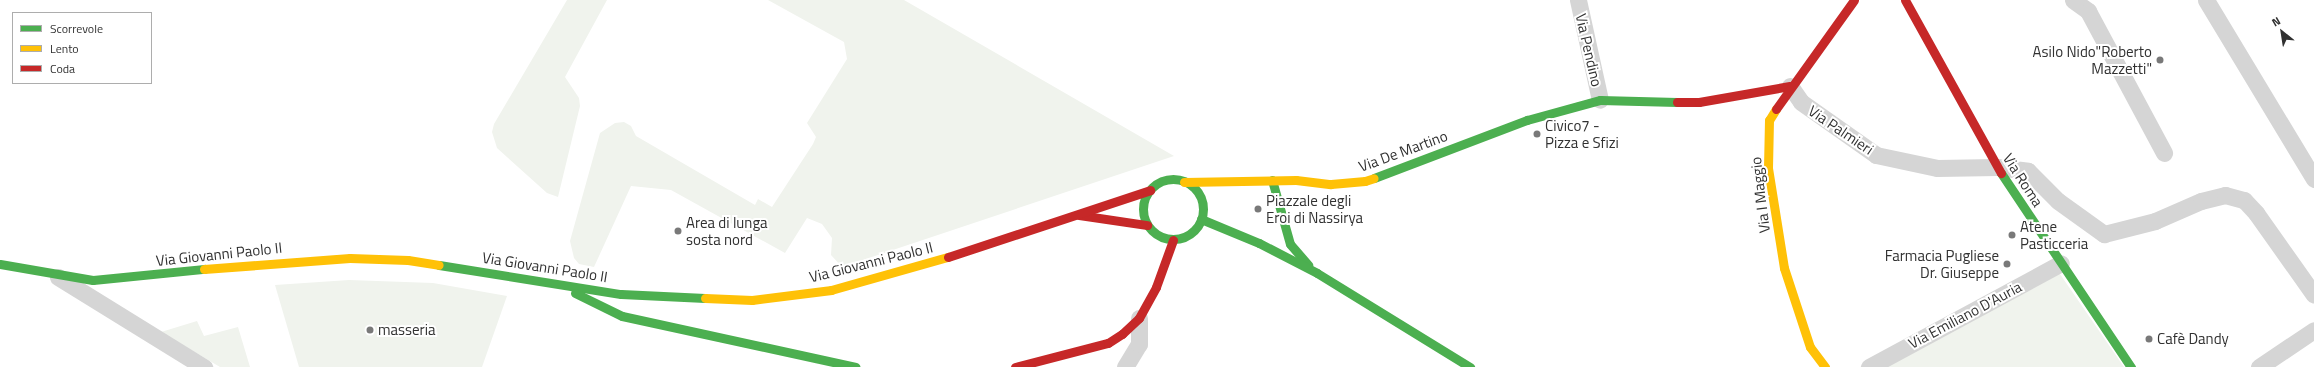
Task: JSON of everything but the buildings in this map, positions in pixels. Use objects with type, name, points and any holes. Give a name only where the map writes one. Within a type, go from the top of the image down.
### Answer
[{"type":"street","name":"Via Pendino","points":[[1578,0],[1600,100]]},
{"type":"street","name":"Via I Maggio","points":[[1825,367],[1810,347],[1784,268],[1768,168],[1769,120],[1790,86],[1854,0]]},
{"type":"street","name":"Via Roma","points":[[1905,0],[1997,167],[2131,367]]},
{"type":"street","points":[[2073,0],[2088,10],[2164,153]]},
{"type":"street","points":[[2206,0],[2314,179]]},
{"type":"street","name":"Via De Martino","points":[[1184,182],[1272,180],[1330,184],[1364,181],[1527,120],[1600,100],[1699,102],[1790,86]]},
{"type":"street","name":"Via Palmieri","points":[[1790,86],[1801,102],[1876,155],[1936,168],[1997,167],[2028,171],[2058,201],[2104,234],[2155,221],[2201,201],[2225,195],[2244,200],[2256,213],[2314,295]]},
{"type":"street","points":[[1176,179],[1184,182],[1198,193],[1202,206],[1201,219],[1191,234],[1174,240],[1158,236],[1147,225],[1143,207],[1150,190],[1166,180],[1176,179]]},
{"type":"street","points":[[1272,180],[1290,244],[1300,259],[1317,273]]},
{"type":"street","name":"Via Giovanni Paolo II","points":[[0,264],[55,275],[93,280],[286,261],[350,258],[408,260],[621,294],[752,300],[831,290],[929,263],[1150,190]]},
{"type":"street","name":"Via Giovanni Paolo II","points":[[1076,215],[1147,225]]},
{"type":"street","points":[[1201,219],[1259,243],[1317,273],[1470,367]]},
{"type":"street","points":[[1015,367],[1108,343],[1139,318],[1156,287],[1174,240]]},
{"type":"street","name":"Via Emiliano D'Auria","points":[[1869,367],[2061,263]]},
{"type":"street","points":[[55,275],[204,367]]},
{"type":"street","points":[[554,283],[622,316],[856,367]]},
{"type":"street","points":[[1125,367],[1139,344],[1139,318]]},
{"type":"street","points":[[2259,367],[2314,330]]},
{"type":"shaded area","points":[[567,0],[607,0],[565,77],[579,98],[580,106],[558,197],[547,193],[497,148],[492,132],[494,124]]},
{"type":"shaded area","points":[[768,0],[904,0],[1174,156],[842,267],[831,255],[832,238],[822,224],[807,218],[785,253],[671,190],[631,186],[594,267],[579,264],[574,258],[570,241],[600,133],[615,123],[624,122],[631,126],[636,136],[755,205],[758,199],[772,207],[813,144],[816,137],[807,123],[847,59],[844,42]]},
{"type":"shaded area","points":[[2051,261],[2124,367],[1860,367],[1928,330]]},
{"type":"shaded area","points":[[349,280],[433,283],[507,296],[482,367],[299,367],[275,285]]},
{"type":"shaded area","points":[[197,321],[204,336],[238,327],[250,367],[220,367],[161,332]]},
{"type":"traffic: fast","points":[[1374,178],[1527,120],[1600,100],[1677,102]]},
{"type":"traffic: fast","points":[[2001,173],[2131,367]]},
{"type":"traffic: fast","points":[[1173,179],[1190,184],[1198,192],[1203,209],[1198,226],[1190,234],[1173,239],[1156,234],[1148,226],[1143,209],[1148,192],[1156,184],[1173,179]]},
{"type":"traffic: fast","points":[[1272,180],[1290,244],[1308,265]]},
{"type":"traffic: fast","points":[[1201,219],[1259,243],[1317,273],[1470,367]]},
{"type":"traffic: fast","points":[[0,264],[93,280],[204,269]]},
{"type":"traffic: fast","points":[[439,265],[621,294],[705,298]]},
{"type":"traffic: fast","points":[[575,293],[622,316],[856,367]]},
{"type":"traffic: slow","points":[[1776,109],[1769,120],[1768,168],[1784,268],[1810,347],[1825,367]]},
{"type":"traffic: slow","points":[[1184,182],[1296,180],[1331,184],[1365,181],[1374,178]]},
{"type":"traffic: slow","points":[[705,298],[752,300],[831,290],[948,257]]},
{"type":"traffic: slow","points":[[204,269],[350,258],[408,260],[439,265]]},
{"type":"traffic: jam","points":[[1776,109],[1854,0]]},
{"type":"traffic: jam","points":[[1905,0],[2001,173]]},
{"type":"traffic: jam","points":[[1677,102],[1699,102],[1790,86]]},
{"type":"traffic: jam","points":[[948,257],[1150,190]]},
{"type":"traffic: jam","points":[[1079,215],[1147,225]]},
{"type":"traffic: jam","points":[[1015,367],[1108,343],[1122,334],[1139,318],[1156,287],[1173,240]]},
{"type":"place","name":"Asilo Nido\"Roberto Mazzetti\"","points":[[2160,60]]},
{"type":"place","name":"Civico7 - Pizza e Sfizi","points":[[1537,134]]},
{"type":"place","name":"Piazzale degli Eroi di Nassirya","points":[[1258,209]]},
{"type":"place","name":"Area di lunga sosta nord","points":[[678,231]]},
{"type":"place","name":"Atene Pasticceria","points":[[2012,235]]},
{"type":"place","name":"Farmacia Pugliese Dr. Giuseppe","points":[[2007,264]]},
{"type":"place","name":"masseria","points":[[370,330]]},
{"type":"place","name":"Cafè Dandy","points":[[2149,339]]}]
